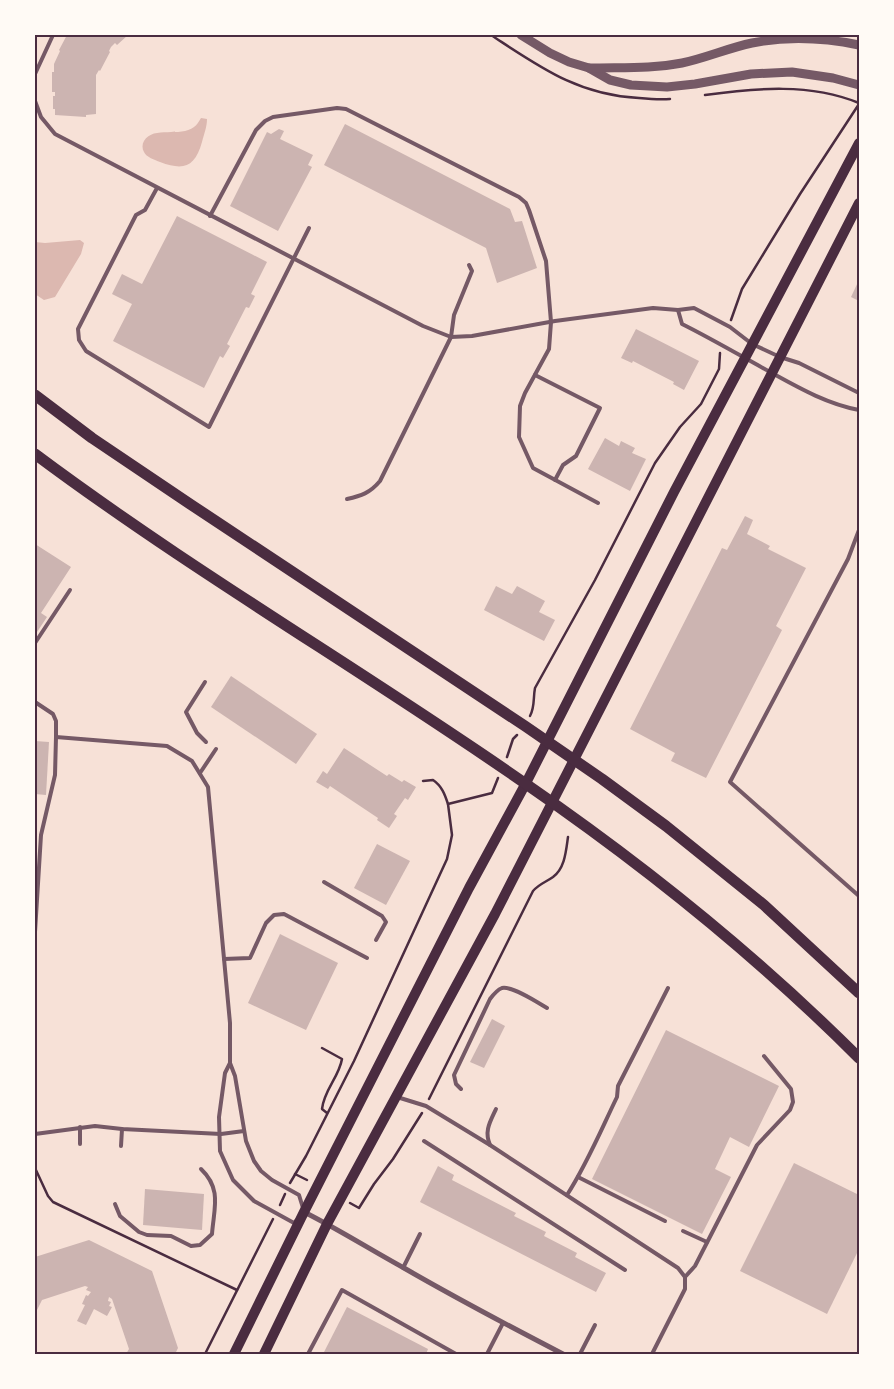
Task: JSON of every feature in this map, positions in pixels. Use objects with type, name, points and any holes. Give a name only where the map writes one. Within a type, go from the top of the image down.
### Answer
[{"type":"main road","points":[[234,1354],[469,888],[526,783],[744,358],[859,143]]},
{"type":"main road","points":[[264,1354],[341,1198],[496,914],[859,203]]},
{"type":"main road","points":[[35,395],[92,438],[575,759],[666,826],[764,906],[859,993]]},
{"type":"main road","points":[[35,454],[168,548],[526,783],[552,802],[658,880],[730,939],[822,1021],[859,1058]]},
{"type":"street","points":[[521,35],[569,62],[589,68],[610,80],[631,85],[648,87],[694,84],[751,74],[792,72],[859,84]]},
{"type":"street","points":[[589,68],[643,67],[681,63],[746,45],[770,41],[820,39],[859,45]]},
{"type":"street","points":[[304,1212],[503,1323],[563,1354]]},
{"type":"lane","points":[[35,74],[53,35]]},
{"type":"lane","points":[[35,101],[40,117],[55,134],[423,326],[451,338],[652,308],[678,310],[694,308],[730,327],[752,344],[780,357],[799,363],[859,393]]},
{"type":"lane","points":[[210,216],[256,130],[265,121],[273,116],[338,108],[346,110],[519,197],[526,203],[529,210],[546,261],[551,322],[549,349],[520,406],[519,437],[533,468],[598,503]]},
{"type":"lane","points":[[157,188],[145,210],[136,215],[78,329],[79,340],[86,351],[209,427],[309,228]]},
{"type":"lane","points":[[347,499],[362,496],[373,490],[380,481],[451,338],[454,315],[472,271],[469,265]]},
{"type":"lane","points":[[678,310],[682,324],[789,384],[840,406],[859,410]]},
{"type":"lane","points":[[535,375],[600,408],[576,456],[563,465],[555,480]]},
{"type":"lane","points":[[859,530],[848,559],[730,782],[859,896]]},
{"type":"lane","points":[[35,643],[70,590]]},
{"type":"lane","points":[[205,682],[186,712],[197,733],[206,742]]},
{"type":"lane","points":[[35,702],[53,714],[56,721],[54,775],[41,835],[35,932]]},
{"type":"lane","points":[[56,737],[167,746],[192,761],[208,786],[230,1023],[230,1063],[235,1076],[246,1141],[254,1160],[261,1171],[272,1180],[299,1195],[304,1212],[294,1223],[254,1201],[232,1180],[220,1151],[221,1134],[219,1118],[225,1073],[230,1063]]},
{"type":"lane","points":[[200,773],[216,749]]},
{"type":"lane","points":[[324,882],[382,916],[386,922],[376,940]]},
{"type":"lane","points":[[224,959],[250,958],[266,924],[274,915],[284,914],[368,958]]},
{"type":"lane","points":[[461,1089],[456,1084],[454,1075],[490,998],[496,992],[502,988],[511,989],[547,1008]]},
{"type":"lane","points":[[567,1195],[578,1177],[617,1097],[618,1086],[668,988]]},
{"type":"lane","points":[[685,1277],[695,1266],[757,1145],[790,1110],[793,1102],[791,1089],[764,1056]]},
{"type":"lane","points":[[397,1098],[426,1106],[490,1145],[678,1268],[685,1277],[685,1288],[652,1354]]},
{"type":"lane","points":[[490,1145],[487,1138],[487,1128],[496,1109]]},
{"type":"lane","points":[[35,1134],[95,1126],[221,1134],[244,1131]]},
{"type":"lane","points":[[80,1127],[80,1144]]},
{"type":"lane","points":[[120,1146],[122,1129]]},
{"type":"lane","points":[[424,1140],[625,1270]]},
{"type":"lane","points":[[115,1204],[120,1216],[139,1232],[147,1235],[171,1236],[191,1246],[200,1245],[212,1234],[215,1194],[212,1182],[201,1169]]},
{"type":"lane","points":[[578,1177],[665,1221]]},
{"type":"lane","points":[[683,1231],[707,1242]]},
{"type":"lane","points":[[403,1268],[420,1234]]},
{"type":"lane","points":[[308,1354],[342,1290],[456,1354]]},
{"type":"lane","points":[[487,1354],[503,1323]]},
{"type":"lane","points":[[580,1354],[595,1325]]},
{"type":"path","points":[[730,327],[742,289],[800,194],[859,104]]},
{"type":"path","points":[[448,804],[492,793],[513,739],[526,726],[534,709],[533,697],[535,688],[595,580],[650,472],[680,427],[701,404],[719,370],[720,344]]},
{"type":"path","points":[[205,1354],[358,1052],[447,859],[452,835],[448,804],[438,784],[433,780],[423,781]]},
{"type":"path","points":[[341,1198],[360,1208],[374,1184],[398,1152],[426,1106],[534,891],[540,884],[553,877],[566,857],[568,837]]},
{"type":"path","points":[[322,1048],[342,1059],[323,1103],[322,1109],[328,1113]]},
{"type":"path","points":[[35,1168],[48,1196],[53,1202],[237,1290]]},
{"type":"path","points":[[295,1174],[318,1186]]},
{"type":"shaded area","points":[[201,118],[207,119],[206,128],[199,150],[192,162],[182,166],[168,165],[145,154],[143,145],[148,136],[161,132],[182,132],[188,130],[195,126]]},
{"type":"shaded area","points":[[80,240],[84,243],[81,254],[55,297],[44,300],[35,294],[35,242]]},
{"type":"building","points":[[67,35],[128,35],[117,45],[115,43],[111,47],[100,71],[96,75],[96,114],[86,115],[86,117],[55,115],[55,109],[53,109],[53,96],[55,96],[55,92],[52,92],[52,72],[54,72],[54,64]]},
{"type":"building","points":[[345,124],[510,209],[515,222],[522,221],[537,268],[497,283],[486,248],[324,165]]},
{"type":"building","points":[[279,129],[284,131],[280,139],[313,155],[308,165],[312,167],[278,231],[230,206],[267,132],[271,134]]},
{"type":"building","points":[[177,216],[267,262],[251,294],[255,296],[249,308],[246,307],[227,344],[230,346],[223,358],[220,356],[204,388],[113,341],[132,304],[112,294],[122,274],[142,284]]},
{"type":"building","points":[[859,280],[859,301],[851,297]]},
{"type":"building","points":[[636,329],[699,361],[684,390],[673,384],[674,382],[633,361],[632,363],[621,358]]},
{"type":"building","points":[[605,438],[619,446],[621,441],[635,448],[632,453],[646,459],[630,491],[588,469]]},
{"type":"building","points":[[745,516],[753,520],[747,534],[770,546],[768,549],[806,568],[776,626],[782,630],[706,778],[671,761],[675,753],[630,729],[722,548],[727,550]]},
{"type":"building","points":[[35,544],[71,567],[41,613],[47,617],[35,635]]},
{"type":"building","points":[[496,586],[512,594],[517,586],[545,601],[539,612],[555,620],[544,641],[484,610]]},
{"type":"building","points":[[231,676],[317,734],[296,764],[211,707]]},
{"type":"building","points":[[35,741],[49,742],[46,795],[35,794]]},
{"type":"building","points":[[344,748],[387,776],[389,774],[402,782],[404,780],[416,787],[408,800],[405,798],[394,814],[397,816],[389,828],[377,820],[378,818],[330,786],[328,789],[316,782],[323,771],[327,774]]},
{"type":"building","points":[[377,844],[410,861],[386,905],[354,888]]},
{"type":"building","points":[[280,934],[338,963],[306,1030],[248,1003]]},
{"type":"building","points":[[492,1019],[505,1026],[484,1068],[470,1062]]},
{"type":"building","points":[[666,1030],[779,1086],[749,1147],[730,1137],[715,1169],[731,1177],[702,1234],[592,1179]]},
{"type":"building","points":[[794,1163],[859,1195],[859,1249],[827,1314],[740,1271]]},
{"type":"building","points":[[438,1166],[454,1175],[452,1180],[516,1213],[514,1216],[546,1232],[544,1236],[577,1253],[575,1257],[606,1273],[596,1292],[420,1202]]},
{"type":"building","points":[[145,1189],[204,1194],[202,1230],[143,1225]]},
{"type":"building","points":[[89,1240],[152,1271],[178,1348],[175,1354],[126,1354],[129,1349],[112,1299],[109,1297],[108,1301],[111,1302],[109,1306],[112,1307],[107,1316],[94,1309],[86,1325],[77,1321],[85,1305],[82,1304],[86,1295],[88,1296],[91,1292],[86,1290],[88,1287],[85,1286],[42,1300],[35,1314],[35,1257]]},
{"type":"building","points":[[347,1307],[428,1349],[426,1354],[323,1354]]}]
